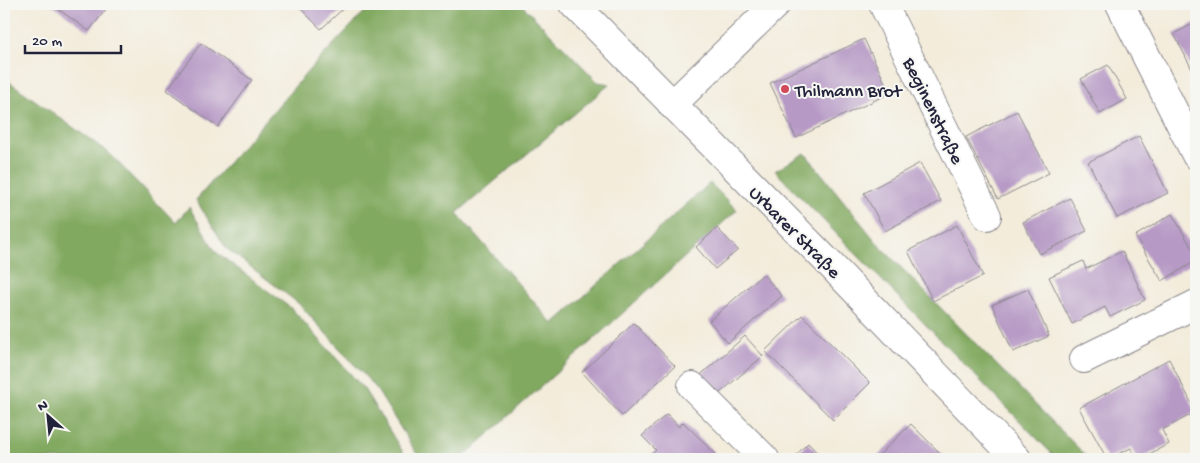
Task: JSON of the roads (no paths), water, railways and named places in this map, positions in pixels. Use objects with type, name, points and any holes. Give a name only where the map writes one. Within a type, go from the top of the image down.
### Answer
[{"type":"street","name":"Urbarer Straße","points":[[574,4],[819,253],[1017,459]]},
{"type":"street","points":[[672,105],[776,4]]},
{"type":"street","name":"Beginenstraße","points":[[883,4],[987,216]]},
{"type":"street","points":[[1120,4],[1196,155]]},
{"type":"street","points":[[1084,359],[1196,304]]},
{"type":"street","points":[[692,386],[765,459]]},
{"type":"place","name":"Thilmann Brot","points":[[785,89]]}]
